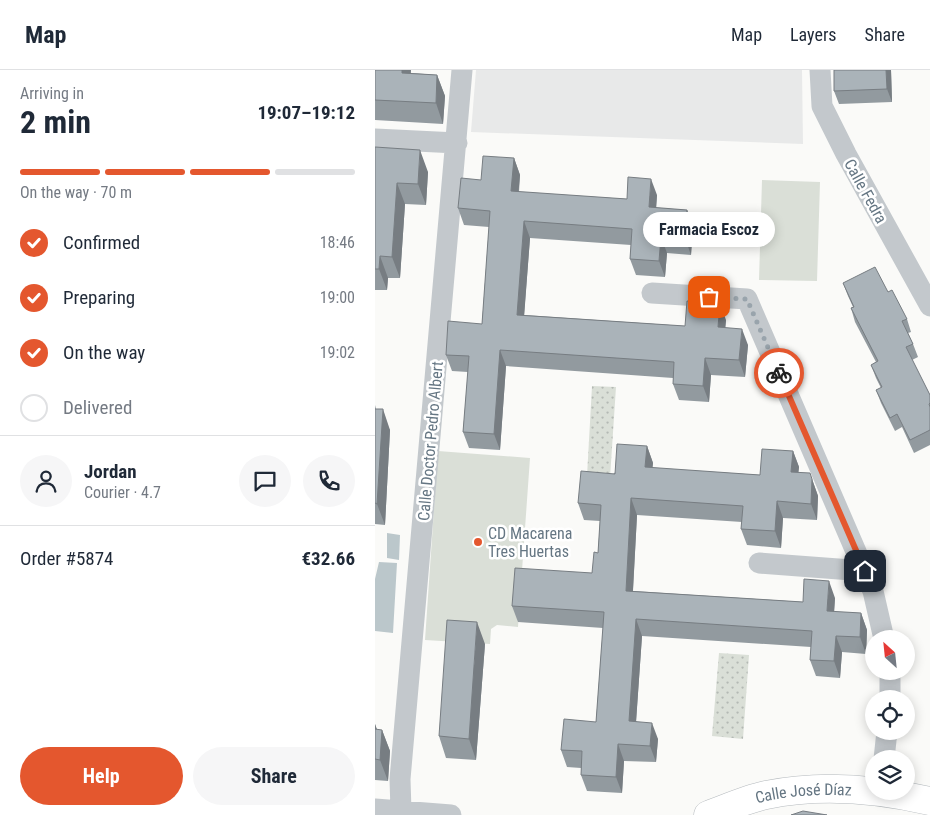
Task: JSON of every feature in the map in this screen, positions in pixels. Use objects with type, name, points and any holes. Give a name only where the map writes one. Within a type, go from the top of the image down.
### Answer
[{"type":"main road","name":"Calle José Díaz","points":[[708,815],[766,795],[823,789],[865,791]]},
{"type":"main road","name":"Calle José Díaz","points":[[906,800],[922,805]]},
{"type":"street","name":"Calle Doctor Pedro Albert","points":[[401,811],[400,779],[462,70]]},
{"type":"street","name":"Calle Fedra","points":[[820,70],[822,106],[846,154],[930,306]]},
{"type":"street","points":[[375,139],[457,143]]},
{"type":"street","points":[[652,293],[747,299],[865,571],[873,591],[882,630]]},
{"type":"street","points":[[759,563],[865,571]]},
{"type":"street","points":[[375,809],[451,815]]},
{"type":"shaded area","points":[[476,70],[802,70],[803,144],[471,132]]},
{"type":"shaded area","points":[[762,180],[820,182],[817,281],[759,280]]},
{"type":"shaded area","points":[[592,386],[616,387],[610,478],[587,476]]},
{"type":"shaded area","name":"CD Macarena Tres Huertas","points":[[438,451],[530,458],[518,627],[497,625],[491,629],[490,644],[425,640]]},
{"type":"shaded area","points":[[387,533],[400,535],[399,560],[387,558]]},
{"type":"shaded area","points":[[379,562],[397,563],[393,633],[375,631],[375,579]]},
{"type":"shaded area","points":[[719,653],[749,655],[743,739],[712,736]]},
{"type":"building","points":[[375,70],[402,70],[402,73],[437,75],[436,103],[375,100]]},
{"type":"building","points":[[834,70],[886,70],[887,89],[834,91]]},
{"type":"building","points":[[375,147],[420,150],[418,184],[397,183],[392,257],[380,256],[379,269],[375,269]]},
{"type":"building","points":[[483,156],[514,158],[511,191],[627,199],[628,177],[651,179],[649,207],[687,210],[685,238],[661,237],[659,261],[630,259],[632,229],[524,221],[517,315],[685,326],[687,301],[720,303],[718,327],[742,329],[739,360],[705,358],[703,386],[673,384],[674,362],[500,350],[494,434],[463,432],[469,356],[446,355],[448,321],[482,324],[490,211],[458,208],[461,178],[481,180]]},
{"type":"building","points":[[875,267],[888,292],[892,290],[907,319],[902,321],[913,344],[906,347],[930,395],[930,430],[910,440],[897,414],[890,418],[876,390],[882,387],[871,365],[878,361],[851,308],[854,307],[843,283]]},
{"type":"building","points":[[375,409],[383,409],[377,504],[375,503]]},
{"type":"building","points":[[617,444],[647,446],[645,467],[760,475],[762,449],[793,451],[791,472],[810,473],[812,479],[811,504],[777,501],[775,531],[741,529],[743,506],[631,498],[626,591],[803,602],[804,579],[829,581],[827,611],[861,613],[860,637],[836,636],[834,661],[810,660],[812,631],[636,619],[629,721],[652,723],[650,746],[618,744],[616,777],[581,775],[582,751],[561,750],[564,719],[596,722],[604,612],[512,606],[515,568],[592,573],[594,552],[598,553],[601,505],[578,503],[581,471],[615,474]]},
{"type":"building","points":[[447,620],[477,622],[469,739],[439,736]]},
{"type":"building","points":[[375,729],[382,730],[380,760],[375,759]]},
{"type":"building","points":[[803,811],[827,815],[791,815]]},
{"type":"way so far","points":[[709,297],[747,299],[779,373]]},
{"type":"place","name":"Farmacia Escoz","points":[[709,297]]},
{"type":"place","name":"CD Macarena Tres Huertas","points":[[478,542]]},
{"type":"route","points":[[779,373],[865,571]]}]
